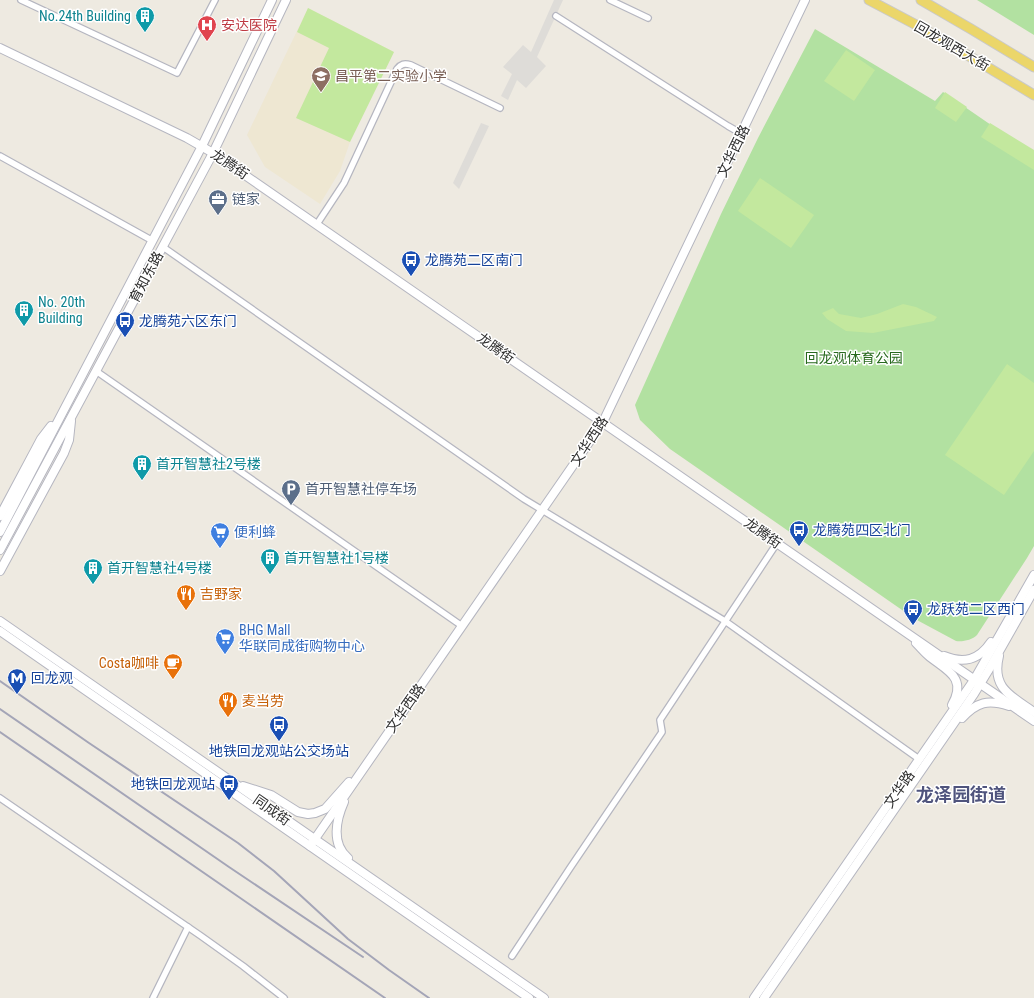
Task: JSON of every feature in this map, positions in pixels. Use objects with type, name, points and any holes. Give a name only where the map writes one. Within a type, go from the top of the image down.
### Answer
[{"type":"main road","name":"回龙观西大街","points":[[869,0],[924,29],[1034,95]]},
{"type":"main road","name":"回龙观西大街","points":[[920,0],[1034,67]]},
{"type":"street","points":[[22,0],[177,73],[215,0]]},
{"type":"street","name":"育知东路","points":[[0,532],[202,146],[272,0]]},
{"type":"street","name":"育知东路","points":[[0,550],[213,153],[286,0]]},
{"type":"street","points":[[610,0],[648,18]]},
{"type":"street","name":"文华西路","points":[[312,842],[603,422],[805,0]]},
{"type":"street","points":[[556,16],[742,134]]},
{"type":"street","name":"龙腾街","points":[[0,48],[187,138],[213,153],[917,640],[1032,717]]},
{"type":"street","points":[[317,224],[344,183],[397,69],[401,65],[406,63],[411,65],[500,108]]},
{"type":"street","points":[[0,156],[152,240]]},
{"type":"street","points":[[163,247],[524,499],[725,622],[923,762]]},
{"type":"street","points":[[96,371],[462,626]]},
{"type":"street","points":[[0,516],[41,439],[66,406]]},
{"type":"street","points":[[0,571],[64,453],[69,440],[72,418],[75,411]]},
{"type":"street","points":[[512,956],[662,732],[660,720],[777,543]]},
{"type":"street","name":"文华路","points":[[764,998],[1008,636],[1031,588],[1034,575]]},
{"type":"street","points":[[917,640],[941,654],[954,659],[967,660],[977,657],[986,649],[1006,616],[1031,588]]},
{"type":"street","name":"文华路","points":[[978,682],[1031,588]]},
{"type":"street","name":"同成街","points":[[0,621],[230,780],[312,842],[529,998]]},
{"type":"street","points":[[900,628],[929,656],[951,672],[956,679],[957,684],[957,694],[953,704],[933,733],[923,762]]},
{"type":"street","name":"同成街","points":[[0,631],[312,842],[406,902],[544,998]]},
{"type":"street","points":[[1008,636],[998,660],[997,671],[1000,683],[1006,692],[1032,717]]},
{"type":"street","points":[[923,762],[946,741],[962,718],[971,709],[978,705],[989,702],[1002,704],[1032,717]]},
{"type":"street","points":[[230,780],[245,787],[271,795],[298,812],[311,814],[320,812],[328,806],[368,762]]},
{"type":"street","name":"文华路","points":[[754,998],[923,762]]},
{"type":"street","points":[[354,782],[337,821],[337,835],[340,850],[386,884],[406,902]]},
{"type":"street","points":[[0,798],[188,927],[243,966],[284,998]]},
{"type":"street","points":[[153,998],[188,927]]},
{"type":"shaded area","points":[[554,0],[563,0],[537,57],[546,66],[526,88],[517,80],[508,100],[501,96],[512,74],[503,67],[523,45],[531,52]]},
{"type":"shaded area","name":"昌平第二实验小学","points":[[308,8],[394,52],[350,142],[340,171],[320,204],[265,167],[247,135]]},
{"type":"shaded area","points":[[481,123],[489,126],[459,189],[453,183]]},
{"type":"green space","points":[[977,0],[1034,0],[1034,35]]},
{"type":"green space","points":[[308,8],[394,52],[350,142],[296,118],[329,48],[297,32]]},
{"type":"green space","name":"回龙观体育公园","points":[[815,29],[935,101],[943,92],[1034,152],[1034,546],[977,635],[967,640],[956,641],[915,619],[670,449],[640,420],[635,405],[721,214],[758,138]]},
{"type":"green space","points":[[846,50],[875,70],[854,101],[824,81]]},
{"type":"green space","points":[[945,92],[967,107],[956,122],[935,108]]},
{"type":"green space","points":[[990,123],[1034,150],[1034,170],[981,137]]},
{"type":"green space","points":[[760,178],[814,215],[791,248],[738,211]]},
{"type":"green space","points":[[903,304],[916,307],[937,317],[934,321],[873,333],[846,331],[827,319],[822,313],[833,308],[839,314],[861,318],[877,314]]},
{"type":"green space","points":[[1007,364],[1034,383],[1034,451],[1004,495],[945,455]]},
{"type":"railway","points":[[0,681],[238,843],[274,871],[348,939],[429,998]]},
{"type":"railway","points":[[0,709],[229,867],[363,957]]},
{"type":"railway","points":[[0,732],[385,998]]},
{"type":"place","name":"No.24th Building","points":[[145,33]]},
{"type":"place","name":"安达医院","points":[[207,42]]},
{"type":"place","name":"昌平第二实验小学","points":[[321,93]]},
{"type":"place","name":"链家","points":[[218,216]]},
{"type":"place","name":"龙腾苑二区南门","points":[[411,277]]},
{"type":"place","name":"No. 20th Building","points":[[24,327]]},
{"type":"place","name":"龙腾苑六区东门","points":[[125,338]]},
{"type":"place","name":"首开智慧社2号楼","points":[[142,481]]},
{"type":"place","name":"首开智慧社停车场","points":[[291,506]]},
{"type":"place","name":"龙腾苑四区北门","points":[[799,547]]},
{"type":"place","name":"便利蜂","points":[[220,549]]},
{"type":"place","name":"首开智慧社1号楼","points":[[270,575]]},
{"type":"place","name":"首开智慧社4号楼","points":[[93,585]]},
{"type":"place","name":"吉野家","points":[[186,611]]},
{"type":"place","name":"龙跃苑二区西门","points":[[913,626]]},
{"type":"place","name":"BHG Mall 华联同成街购物中心","points":[[225,655]]},
{"type":"place","name":"Costa咖啡","points":[[173,680]]},
{"type":"place","name":"回龙观","points":[[17,695]]},
{"type":"place","name":"麦当劳","points":[[228,718]]},
{"type":"place","name":"地铁回龙观站公交场站","points":[[279,742]]},
{"type":"place","name":"地铁回龙观站","points":[[229,801]]},
{"type":"district","name":"龙泽园街道","points":[[961,795]]}]
